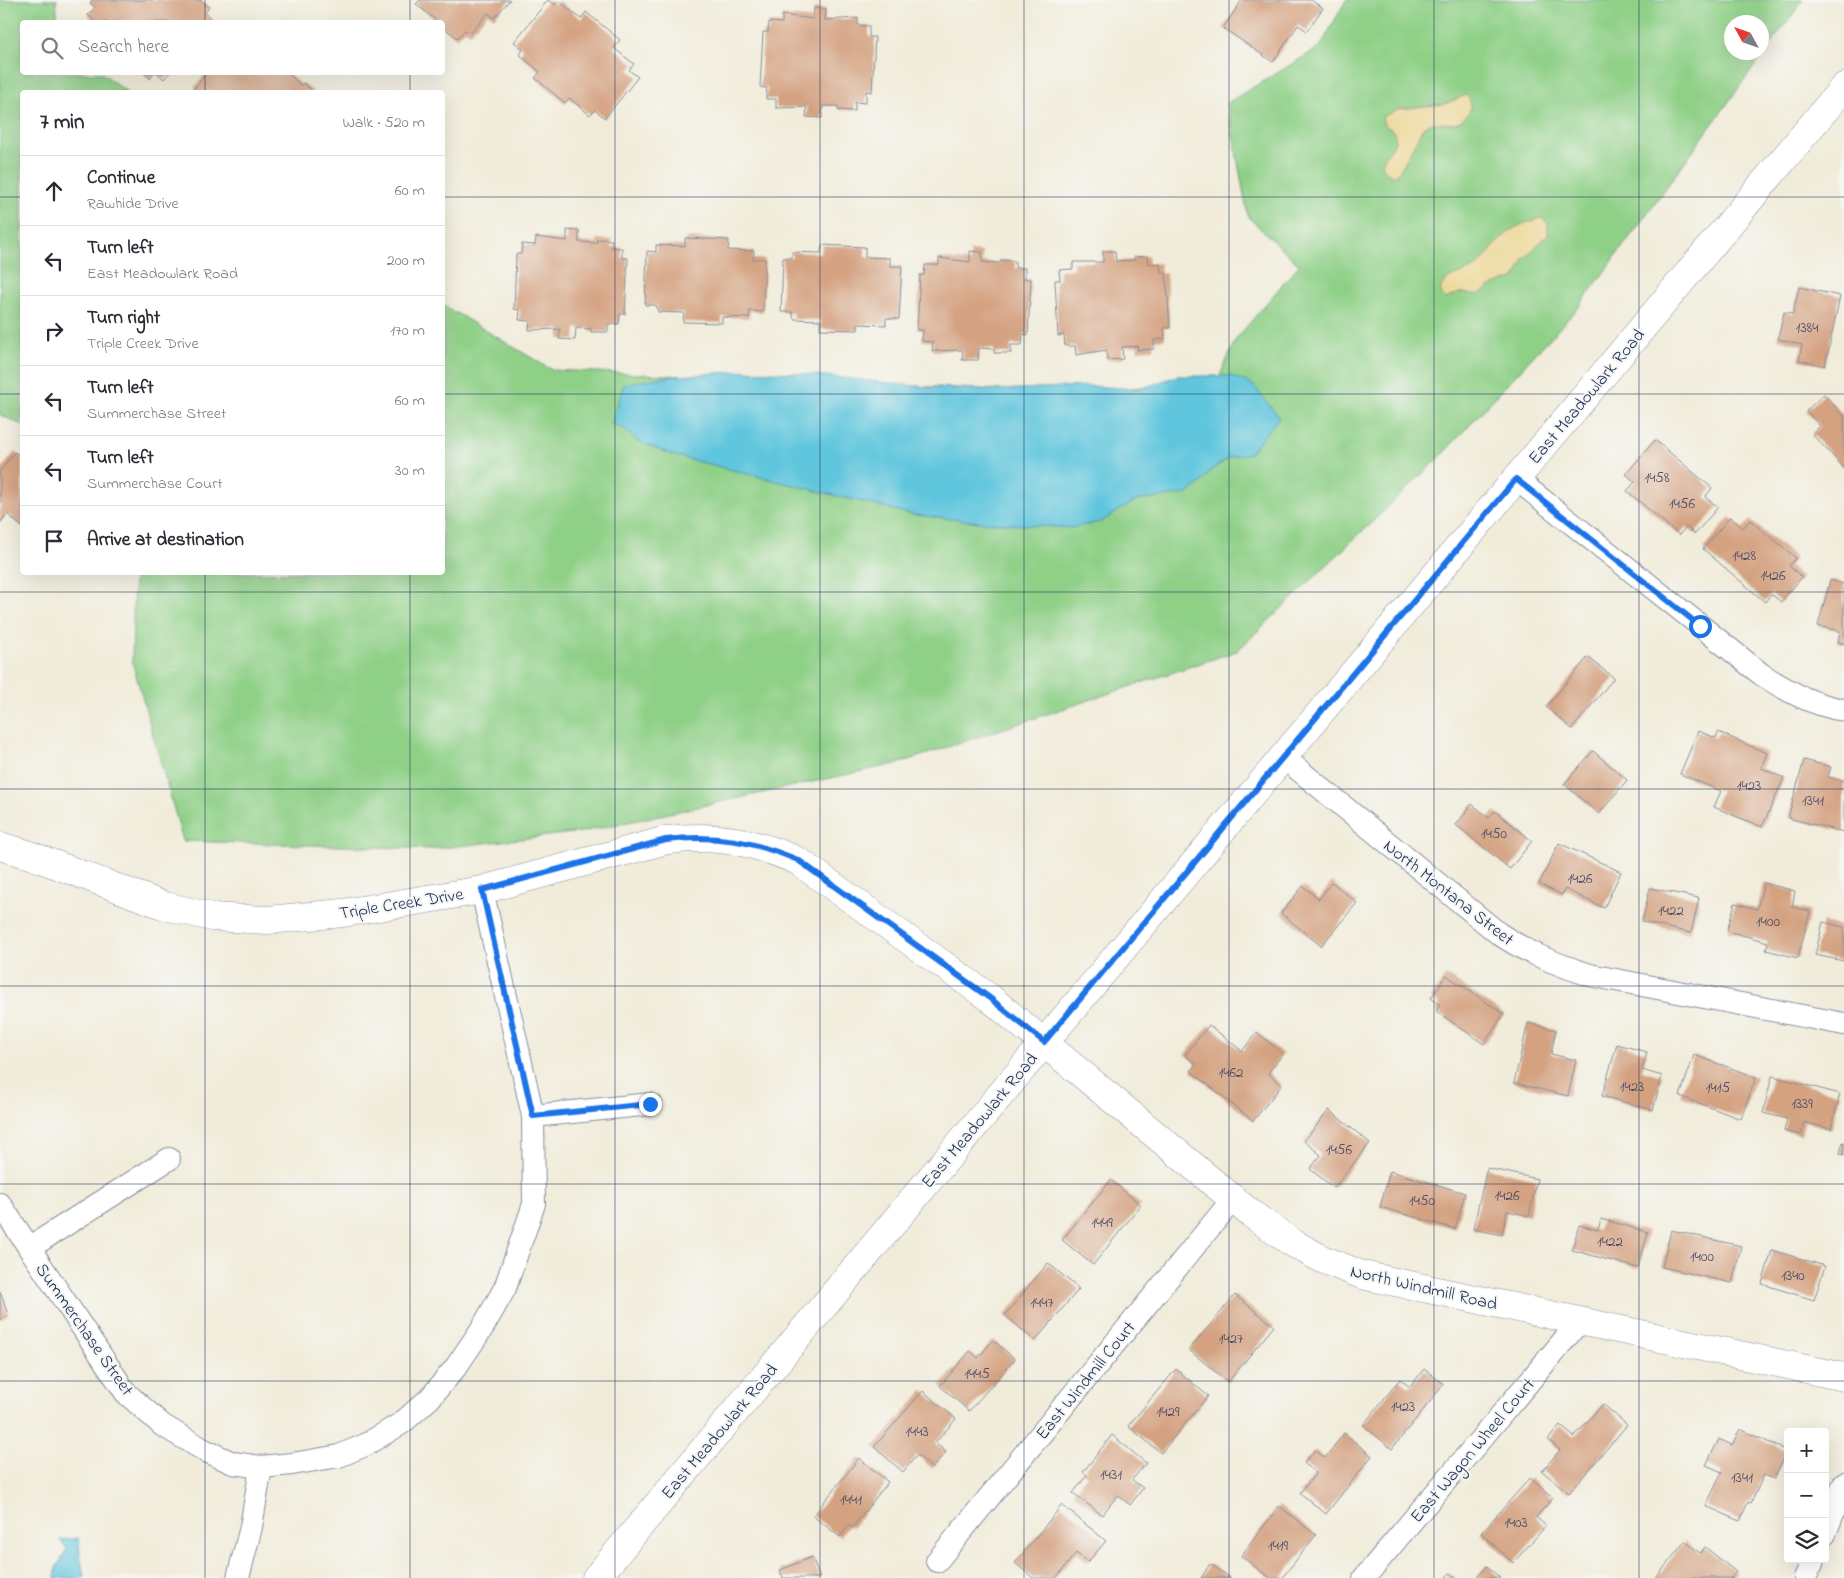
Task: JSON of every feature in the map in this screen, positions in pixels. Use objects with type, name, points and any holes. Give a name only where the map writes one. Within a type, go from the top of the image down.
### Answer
[{"type":"street","name":"East Meadowlark Road","points":[[596,1578],[1844,87]]},
{"type":"street","points":[[1516,479],[1761,674],[1788,691],[1811,702],[1844,710]]},
{"type":"street","name":"North Montana Street","points":[[1283,757],[1498,933],[1523,950],[1551,963],[1590,975],[1844,1024]]},
{"type":"street","name":"Triple Creek Drive","points":[[0,846],[30,855],[165,906],[212,916],[268,920],[344,913],[482,890],[666,840],[697,837],[729,839],[769,848],[798,860],[991,999],[1044,1042]]},
{"type":"street","name":"Summerchase Street","points":[[0,1204],[126,1393],[162,1425],[204,1450],[233,1463],[261,1467],[292,1464],[339,1456],[365,1445],[402,1423],[430,1398],[456,1367],[505,1288],[534,1204],[533,1116],[482,890]]},
{"type":"street","name":"North Windmill Road","points":[[1044,1042],[1233,1199],[1291,1242],[1322,1259],[1362,1276],[1844,1377]]},
{"type":"street","points":[[533,1116],[650,1104]]},
{"type":"street","points":[[29,1248],[169,1159]]},
{"type":"street","name":"East Windmill Court","points":[[937,1561],[1233,1199]]},
{"type":"street","name":"East Wagon Wheel Court","points":[[1364,1578],[1580,1321]]},
{"type":"street","points":[[238,1578],[251,1527],[261,1467]]},
{"type":"street","points":[[1829,1523],[1844,1484]]},
{"type":"street","points":[[1806,1578],[1812,1563]]},
{"type":"green space","points":[[0,0],[58,0],[56,2],[58,20],[20,20],[20,75],[105,75],[124,90],[20,90],[20,424],[0,415]]},
{"type":"green space","points":[[1346,0],[1803,0],[1769,47],[1769,15],[1724,15],[1724,60],[1759,60],[1578,308],[1438,459],[1237,651],[900,763],[582,832],[432,849],[183,841],[132,661],[134,575],[445,575],[445,306],[552,370],[1072,393],[1218,380],[1236,339],[1299,265],[1248,217],[1227,103],[1320,47]]},
{"type":"sand","points":[[1466,95],[1471,106],[1463,119],[1453,123],[1436,123],[1424,126],[1396,175],[1392,176],[1385,171],[1383,161],[1393,145],[1395,135],[1384,124],[1382,117],[1399,109],[1445,104]]},
{"type":"sand","points":[[1543,218],[1548,224],[1548,234],[1525,258],[1515,278],[1494,285],[1478,294],[1473,295],[1462,292],[1445,299],[1441,292],[1441,287],[1445,282],[1476,267],[1497,243],[1520,225]]},
{"type":"water","points":[[745,371],[797,373],[925,387],[994,390],[1089,386],[1140,389],[1177,376],[1231,376],[1252,384],[1279,417],[1250,453],[1230,457],[1213,469],[1200,484],[1187,494],[1135,501],[1101,522],[1070,528],[914,515],[672,455],[637,441],[623,428],[611,424],[624,384],[665,377]]},
{"type":"water","points":[[78,1538],[84,1578],[55,1578],[56,1568],[67,1549],[60,1540]]},
{"type":"building","points":[[92,0],[200,0],[209,7],[205,13],[213,20],[94,20],[88,15],[95,7],[90,3]]},
{"type":"building","points":[[420,0],[510,0],[494,18],[488,13],[471,33],[465,30],[457,38],[445,28],[445,20],[436,20],[416,4]]},
{"type":"building","points":[[548,0],[555,5],[559,1],[581,19],[586,12],[620,40],[614,48],[634,64],[629,70],[638,77],[605,118],[595,110],[590,115],[569,98],[565,103],[535,78],[540,72],[520,55],[523,49],[514,42]]},
{"type":"building","points":[[1242,0],[1311,0],[1323,8],[1307,31],[1298,25],[1273,62],[1223,28]]},
{"type":"building","points":[[814,8],[826,9],[825,20],[858,18],[858,25],[869,26],[869,37],[875,37],[872,92],[866,91],[866,103],[855,102],[855,111],[838,110],[838,106],[823,106],[822,118],[806,117],[807,107],[776,108],[776,99],[766,99],[767,88],[760,87],[763,32],[768,32],[769,22],[782,23],[782,15],[813,19]]},
{"type":"building","points":[[159,75],[167,75],[164,79]]},
{"type":"building","points":[[205,75],[290,75],[301,85],[303,83],[312,90],[197,90],[194,88]]},
{"type":"building","points":[[567,230],[579,231],[579,242],[597,243],[597,239],[612,240],[611,247],[622,248],[622,258],[628,258],[625,314],[620,314],[619,324],[608,324],[608,332],[591,332],[591,329],[576,328],[575,340],[559,339],[560,329],[529,330],[530,321],[519,320],[520,310],[514,309],[516,254],[521,254],[522,244],[535,245],[536,237],[567,241]]},
{"type":"building","points":[[685,238],[729,240],[728,250],[754,251],[753,259],[765,259],[763,312],[750,311],[749,318],[722,317],[722,323],[683,322],[684,313],[658,312],[656,305],[645,305],[647,251],[656,252],[656,245],[685,246]]},
{"type":"building","points":[[822,245],[865,247],[865,257],[890,258],[890,266],[902,266],[899,319],[886,318],[886,325],[858,324],[858,330],[820,329],[820,320],[794,319],[792,312],[781,312],[783,258],[792,258],[792,252],[821,253]]},
{"type":"building","points":[[970,251],[982,252],[982,262],[1000,263],[1001,260],[1015,261],[1015,268],[1025,268],[1025,279],[1031,279],[1028,335],[1023,334],[1022,345],[1011,345],[1011,353],[994,353],[994,349],[979,348],[978,360],[962,360],[963,350],[932,351],[933,342],[922,341],[923,330],[917,330],[920,275],[924,275],[925,265],[939,265],[939,258],[970,262]]},
{"type":"building","points":[[1103,251],[1115,251],[1116,261],[1135,260],[1134,257],[1148,256],[1149,264],[1160,263],[1161,273],[1166,273],[1170,328],[1164,328],[1165,339],[1154,340],[1154,349],[1137,350],[1138,346],[1122,347],[1123,359],[1107,360],[1106,350],[1076,355],[1075,346],[1065,346],[1064,335],[1058,336],[1055,280],[1060,280],[1059,270],[1073,269],[1073,262],[1103,262]]},
{"type":"building","points":[[1799,287],[1840,296],[1825,366],[1799,360],[1802,345],[1778,339],[1784,312],[1793,314]]},
{"type":"building","points":[[1824,394],[1844,416],[1844,468],[1812,434],[1820,426],[1806,411]]},
{"type":"building","points":[[1655,440],[1712,488],[1705,497],[1718,507],[1695,534],[1686,527],[1679,535],[1627,491],[1635,482],[1626,474]]},
{"type":"building","points":[[15,452],[20,456],[20,525],[7,514],[0,523],[0,471]]},
{"type":"building","points":[[1730,517],[1743,528],[1750,520],[1796,558],[1789,566],[1802,577],[1781,602],[1771,594],[1765,602],[1703,549]]},
{"type":"building","points":[[1830,580],[1844,584],[1844,644],[1838,642],[1840,631],[1818,626]]},
{"type":"building","points":[[1588,657],[1614,678],[1572,729],[1546,707]]},
{"type":"building","points":[[1698,731],[1716,738],[1718,732],[1767,753],[1761,768],[1784,778],[1762,827],[1714,807],[1721,791],[1680,774]]},
{"type":"building","points":[[1593,751],[1627,780],[1599,814],[1564,784]]},
{"type":"building","points":[[1804,760],[1831,767],[1828,777],[1844,781],[1844,832],[1788,818]]},
{"type":"building","points":[[1472,804],[1489,818],[1495,811],[1532,841],[1510,869],[1456,825]]},
{"type":"building","points":[[1559,843],[1621,872],[1604,908],[1565,889],[1562,895],[1539,884]]},
{"type":"building","points":[[1332,882],[1357,903],[1321,946],[1281,913],[1303,886],[1319,899]]},
{"type":"building","points":[[1764,883],[1795,891],[1792,907],[1810,911],[1798,958],[1766,950],[1768,942],[1727,931],[1735,903],[1757,909]]},
{"type":"building","points":[[1650,888],[1699,898],[1691,933],[1642,922]]},
{"type":"building","points":[[1823,922],[1844,927],[1844,961],[1815,955]]},
{"type":"building","points":[[1446,975],[1504,1014],[1484,1044],[1436,1011],[1440,1005],[1431,998]]},
{"type":"building","points":[[1528,1023],[1556,1030],[1551,1054],[1576,1060],[1568,1096],[1514,1083]]},
{"type":"building","points":[[1209,1025],[1242,1051],[1257,1032],[1283,1054],[1268,1073],[1282,1085],[1253,1121],[1191,1071],[1196,1064],[1185,1055]]},
{"type":"building","points":[[1617,1044],[1647,1052],[1642,1070],[1662,1076],[1653,1110],[1602,1096]]},
{"type":"building","points":[[1694,1055],[1756,1077],[1741,1119],[1680,1096]]},
{"type":"building","points":[[1772,1076],[1840,1094],[1831,1129],[1804,1122],[1801,1135],[1784,1131],[1787,1119],[1763,1113]]},
{"type":"building","points":[[1329,1110],[1370,1143],[1334,1188],[1310,1169],[1321,1155],[1304,1141]]},
{"type":"building","points":[[1844,1142],[1844,1155],[1840,1153]]},
{"type":"building","points":[[1487,1168],[1537,1179],[1529,1216],[1507,1211],[1502,1235],[1473,1229]]},
{"type":"building","points":[[1390,1171],[1465,1193],[1455,1229],[1380,1207]]},
{"type":"building","points":[[1111,1180],[1141,1205],[1093,1265],[1062,1240]]},
{"type":"building","points":[[1601,1219],[1648,1232],[1638,1268],[1572,1250],[1579,1225],[1598,1230]]},
{"type":"building","points":[[1671,1230],[1741,1246],[1732,1283],[1662,1267]]},
{"type":"building","points":[[1772,1250],[1825,1266],[1814,1300],[1762,1284]]},
{"type":"building","points":[[1048,1263],[1079,1289],[1035,1341],[1005,1315]]},
{"type":"building","points":[[0,1291],[8,1315],[0,1320]]},
{"type":"building","points":[[1235,1295],[1274,1326],[1228,1382],[1189,1350]]},
{"type":"building","points":[[993,1340],[1015,1359],[969,1411],[940,1386],[970,1351],[978,1358]]},
{"type":"building","points":[[1176,1369],[1208,1396],[1161,1453],[1128,1426]]},
{"type":"building","points":[[1424,1369],[1444,1384],[1392,1449],[1363,1425],[1400,1379],[1410,1387]]},
{"type":"building","points":[[923,1391],[956,1419],[935,1443],[946,1452],[932,1468],[917,1455],[903,1472],[874,1447]]},
{"type":"building","points":[[1603,1404],[1627,1425],[1569,1493],[1542,1471],[1560,1450],[1548,1440],[1560,1425],[1574,1437]]},
{"type":"building","points":[[1740,1429],[1784,1450],[1784,1457],[1774,1479],[1764,1475],[1751,1503],[1748,1502],[1740,1521],[1706,1506],[1722,1472],[1706,1465],[1719,1439],[1732,1445]]},
{"type":"building","points":[[1344,1433],[1372,1456],[1326,1514],[1300,1493],[1316,1473],[1304,1463],[1315,1450],[1325,1458]]},
{"type":"building","points":[[1112,1435],[1146,1463],[1132,1480],[1143,1488],[1130,1505],[1118,1495],[1102,1515],[1073,1493],[1087,1475],[1083,1472]]},
{"type":"building","points":[[859,1458],[888,1482],[852,1528],[849,1525],[840,1537],[813,1516]]},
{"type":"building","points":[[1530,1478],[1553,1498],[1536,1517],[1546,1526],[1513,1563],[1481,1533]]},
{"type":"building","points":[[1062,1505],[1106,1541],[1088,1562],[1076,1553],[1056,1578],[1033,1578],[1015,1563]]},
{"type":"building","points":[[1279,1506],[1316,1535],[1282,1578],[1270,1578],[1241,1556]]},
{"type":"building","points":[[1685,1541],[1700,1553],[1705,1547],[1736,1572],[1731,1578],[1656,1578]]},
{"type":"building","points":[[812,1557],[820,1578],[783,1578],[780,1570]]},
{"type":"building","points":[[1210,1564],[1231,1578],[1201,1578]]},
{"type":"building","points":[[1487,1566],[1500,1578],[1476,1578]]},
{"type":"building","points":[[1450,1573],[1456,1578],[1445,1578]]},
{"type":"route","points":[[650,1104],[533,1116],[482,890],[666,840],[697,837],[729,839],[769,848],[798,860],[991,999],[1044,1042],[1516,479],[1700,626]]}]
